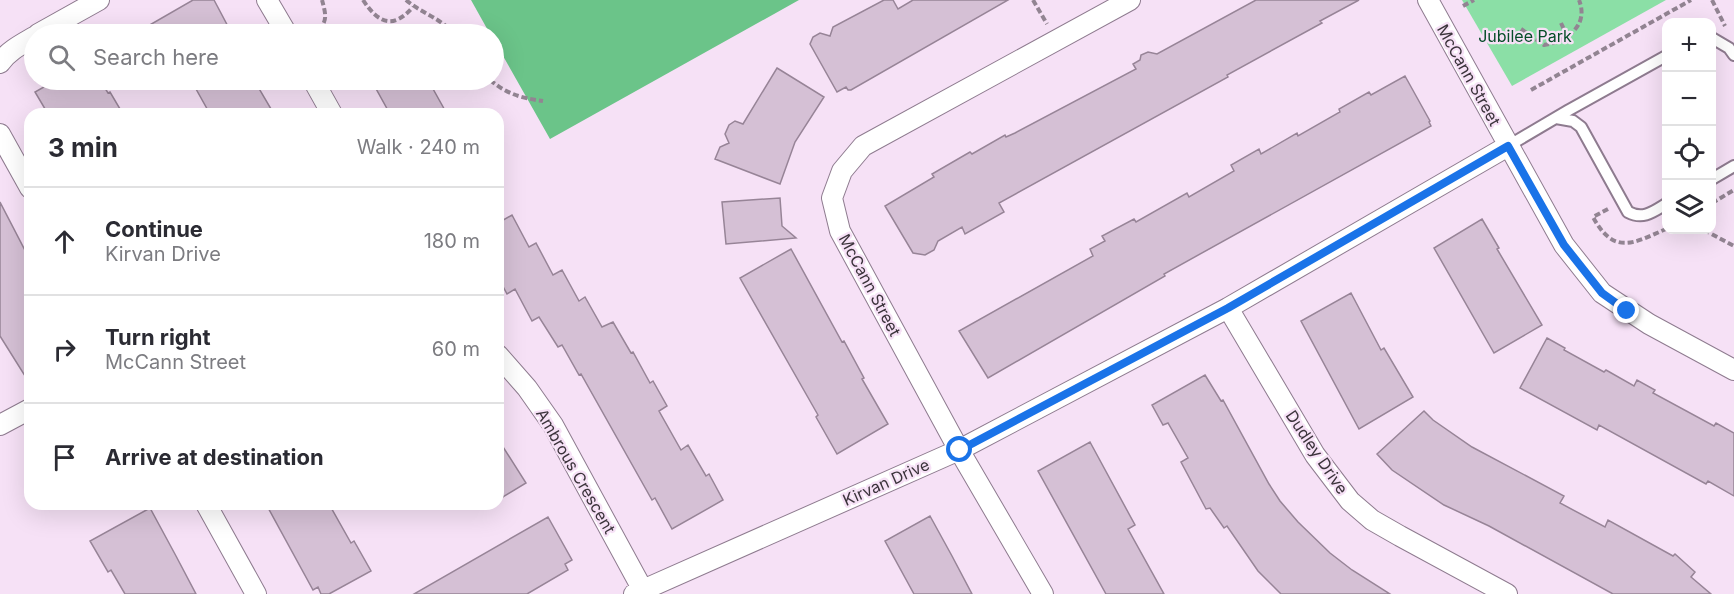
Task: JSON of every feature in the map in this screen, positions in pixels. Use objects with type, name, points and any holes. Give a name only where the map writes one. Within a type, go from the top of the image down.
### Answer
[{"type":"street","points":[[57,24],[99,0]]},
{"type":"street","points":[[267,0],[281,24]]},
{"type":"street","name":"McCann Street","points":[[1043,594],[960,450],[840,231],[832,198],[842,171],[863,146],[1130,0]]},
{"type":"street","name":"McCann Street","points":[[1428,0],[1564,245],[1602,293],[1649,324],[1734,370]]},
{"type":"street","points":[[0,63],[4,57],[24,43]]},
{"type":"street","points":[[319,90],[329,108]]},
{"type":"street","points":[[0,134],[24,177]]},
{"type":"street","name":"Kirvan Drive","points":[[640,592],[960,450],[1228,308],[1508,146]]},
{"type":"street","name":"Dudley Drive","points":[[1228,308],[1315,454],[1350,501],[1372,520],[1507,594]]},
{"type":"street","name":"Ambrous Crescent","points":[[504,362],[527,388],[553,425],[640,592]]},
{"type":"street","points":[[0,425],[24,412]]},
{"type":"street","points":[[209,510],[256,594]]},
{"type":"lane","points":[[1716,40],[1729,48],[1734,55]]},
{"type":"lane","points":[[1508,146],[1662,58]]},
{"type":"lane","points":[[1556,118],[1573,121],[1581,127],[1628,212],[1635,216],[1646,216],[1662,206]]},
{"type":"lane","points":[[1716,177],[1734,166]]},
{"type":"path","points":[[322,0],[326,15],[324,24]]},
{"type":"path","points":[[363,0],[378,19],[393,21],[405,16],[413,7]]},
{"type":"path","points":[[406,0],[413,7],[444,24]]},
{"type":"path","points":[[1463,6],[1474,0]]},
{"type":"path","points":[[1521,29],[1544,45],[1567,36],[1582,22],[1583,11],[1579,0]]},
{"type":"path","points":[[1531,90],[1691,0]]},
{"type":"path","points":[[1712,0],[1726,27]]},
{"type":"path","points":[[1561,23],[1567,36]]},
{"type":"path","points":[[503,90],[517,97],[543,101]]},
{"type":"path","points":[[1716,201],[1734,190]]},
{"type":"path","points":[[1712,234],[1734,246]]},
{"type":"green space","points":[[471,0],[799,0],[550,139],[504,58],[504,24],[484,24]]},
{"type":"green space","name":"Jubilee Park","points":[[1462,0],[1666,0],[1512,86]]},
{"type":"building","points":[[193,0],[214,0],[227,24],[151,24]]},
{"type":"building","points":[[884,0],[893,0],[898,9],[913,0],[1008,0],[851,90],[846,87],[837,92],[810,44],[813,37],[820,33],[830,36],[833,27]]},
{"type":"building","points":[[1256,0],[1359,0],[1227,75],[1228,77],[999,203],[1004,212],[965,234],[962,227],[938,241],[934,250],[925,255],[913,253],[885,206],[934,177],[932,174],[970,152],[972,154],[1005,135],[1006,137],[1015,133],[1136,69],[1133,64],[1140,60],[1141,55],[1148,52],[1157,54]]},
{"type":"building","points":[[777,68],[824,97],[795,142],[780,184],[715,159],[720,147],[729,143],[725,134],[729,125],[735,121],[743,124]]},
{"type":"building","points":[[1405,76],[1431,126],[1164,274],[1165,276],[988,378],[959,331],[1093,256],[1090,249],[1105,241],[1102,236],[1134,219],[1136,222],[1187,193],[1189,197],[1234,171],[1231,165],[1259,149],[1261,154],[1297,133],[1298,136],[1369,92],[1371,95]]},
{"type":"building","points":[[38,90],[106,90],[108,93],[110,92],[119,108],[44,108],[35,92]]},
{"type":"building","points":[[197,90],[260,90],[270,108],[207,108]]},
{"type":"building","points":[[377,90],[434,90],[444,108],[387,108]]},
{"type":"building","points":[[780,198],[782,226],[796,238],[726,244],[722,202]]},
{"type":"building","points":[[0,202],[24,248],[24,374],[0,336]]},
{"type":"building","points":[[512,215],[529,247],[536,243],[553,275],[562,270],[579,301],[585,297],[602,327],[613,322],[650,383],[653,381],[667,406],[659,411],[681,450],[688,445],[706,476],[709,474],[723,500],[672,529],[655,498],[652,500],[581,374],[579,375],[562,345],[558,347],[539,317],[532,321],[515,289],[507,294],[504,288],[504,220]]},
{"type":"building","points":[[1482,219],[1542,325],[1494,353],[1434,248]]},
{"type":"building","points":[[791,249],[888,424],[837,454],[816,417],[818,415],[740,278]]},
{"type":"building","points":[[1351,293],[1381,350],[1384,348],[1413,397],[1359,429],[1301,321]]},
{"type":"building","points":[[1547,338],[1604,372],[1606,370],[1634,386],[1637,380],[1655,390],[1653,393],[1714,426],[1716,423],[1734,433],[1734,496],[1708,481],[1706,484],[1599,425],[1597,430],[1520,388]]},
{"type":"building","points":[[1205,375],[1221,401],[1223,400],[1280,501],[1330,553],[1390,594],[1281,594],[1258,571],[1227,526],[1224,528],[1210,508],[1206,509],[1181,462],[1188,458],[1168,423],[1163,425],[1152,405]]},
{"type":"building","points":[[1424,411],[1472,447],[1564,496],[1560,503],[1605,527],[1608,520],[1673,556],[1675,554],[1695,572],[1691,577],[1711,594],[1613,594],[1489,526],[1444,505],[1392,470],[1377,454]]},
{"type":"building","points":[[1090,442],[1135,525],[1128,529],[1164,594],[1106,594],[1038,471]]},
{"type":"building","points":[[504,448],[526,483],[504,496]]},
{"type":"building","points":[[146,510],[151,510],[196,594],[125,594],[111,570],[108,572],[90,541]]},
{"type":"building","points":[[269,510],[332,510],[351,543],[354,541],[371,571],[329,594],[321,594],[318,587],[313,590]]},
{"type":"building","points":[[930,516],[972,594],[914,594],[885,541]]},
{"type":"building","points":[[548,517],[572,560],[565,564],[568,570],[527,594],[414,594]]},
{"type":"route","points":[[960,450],[1228,308],[1508,146],[1564,245],[1602,293],[1627,311]]}]
